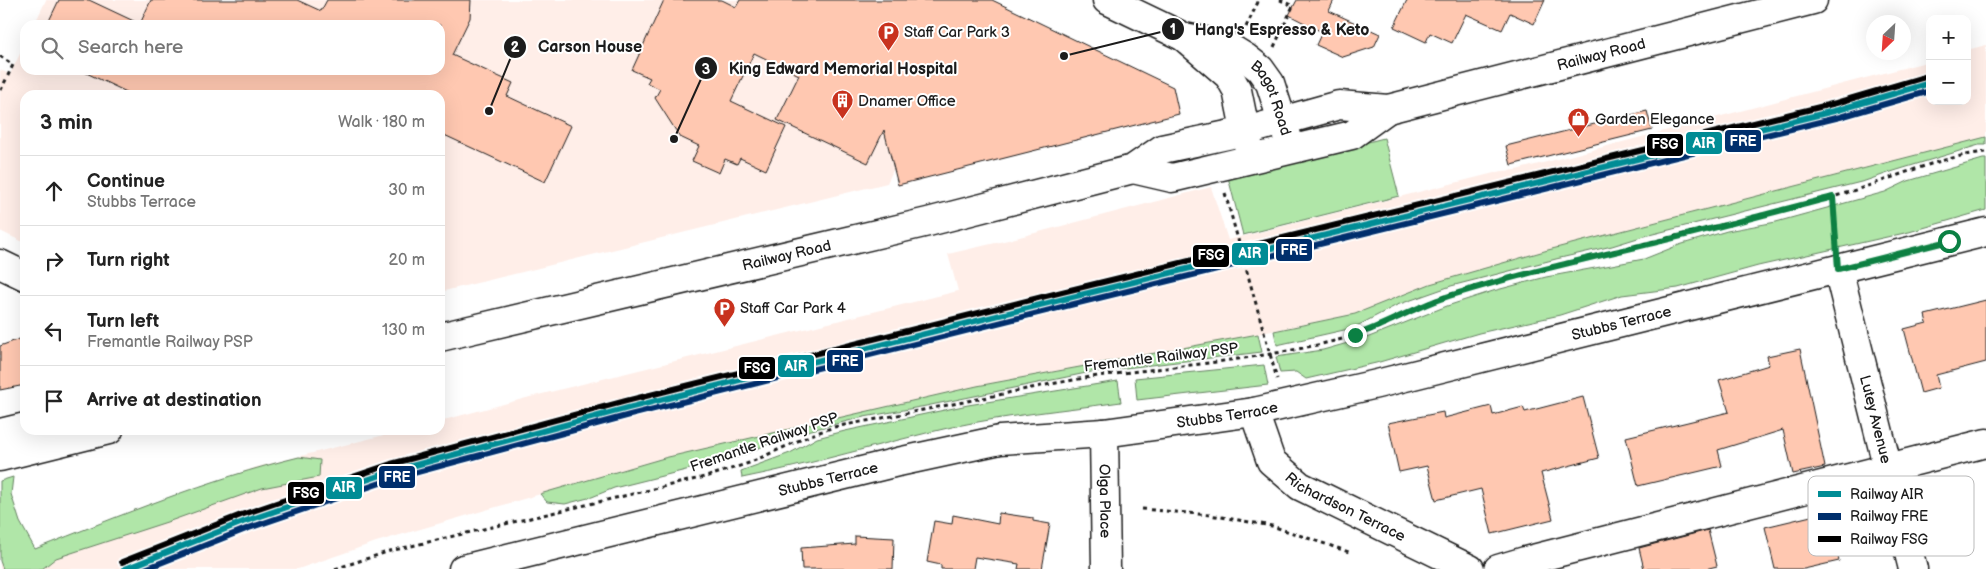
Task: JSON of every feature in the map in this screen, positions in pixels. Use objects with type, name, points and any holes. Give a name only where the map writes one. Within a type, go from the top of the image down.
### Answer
[{"type":"street","name":"Bagot Road","points":[[1106,0],[1184,37],[1225,45],[1260,69],[1270,83],[1292,150]]},
{"type":"street","name":"Railway Road","points":[[445,336],[928,222],[1133,169],[1162,149],[1246,131],[1339,105],[1388,109],[1813,0]]},
{"type":"street","name":"Bagot Road","points":[[1184,37],[1229,76],[1238,90],[1251,159]]},
{"type":"street","name":"Railway Road","points":[[1133,169],[1172,178],[1292,150],[1352,135],[1388,109]]},
{"type":"street","name":"Stubbs Terrace","points":[[463,569],[898,462],[1000,440],[1104,433],[1254,412],[1376,384],[1986,232]]},
{"type":"street","points":[[0,264],[20,274]]},
{"type":"street","name":"Lutey Avenue","points":[[1838,269],[1890,476]]},
{"type":"street","name":"Richardson Terrace","points":[[1254,412],[1271,461],[1300,486],[1470,569]]},
{"type":"street","points":[[0,433],[20,428]]},
{"type":"street","name":"Olga Place","points":[[1104,433],[1106,569]]},
{"type":"street","points":[[0,457],[89,435]]},
{"type":"street","points":[[1857,476],[1986,443]]},
{"type":"street","points":[[1498,569],[1808,488]]},
{"type":"street","name":"Lutey Avenue","points":[[1910,556],[1913,569]]},
{"type":"path","points":[[1244,32],[1259,0]]},
{"type":"path","points":[[1274,47],[1293,6],[1280,0]]},
{"type":"path","points":[[0,56],[13,65],[0,92]]},
{"type":"path","name":"Fremantle Railway PSP","points":[[335,569],[390,552],[533,516],[710,476],[749,463],[811,435],[834,428],[1072,380],[1185,367],[1270,354],[1355,335],[1438,299],[1566,262],[1655,242],[1833,197],[1924,167],[1970,154],[1986,152]]},
{"type":"path","points":[[1223,188],[1277,379],[1284,378]]},
{"type":"path","points":[[1833,197],[1838,269]]},
{"type":"path","points":[[1142,509],[1210,515],[1272,526],[1349,552]]},
{"type":"shaded area","points":[[46,0],[975,0],[887,183],[445,291],[445,90],[20,90],[20,241],[0,231],[0,70],[10,74],[20,54],[20,75],[445,75],[445,20],[36,20]]},
{"type":"shaded area","points":[[1986,45],[1986,137],[1548,250],[1430,284],[1355,314],[1203,345],[977,386],[664,458],[376,542],[298,569],[0,569],[0,507],[18,532],[35,549],[147,505],[257,467],[384,435],[445,435],[445,420],[958,291],[948,254],[1211,187],[1228,240],[1502,171],[1516,170],[1926,62],[1926,105],[1971,105],[1971,49]]},
{"type":"green space","points":[[1986,137],[1986,145],[1979,145],[1865,181],[1451,286],[1397,305],[1353,328],[1277,345],[1274,331],[1355,314],[1430,284],[1548,250]]},
{"type":"green space","points":[[1384,138],[1399,196],[1243,235],[1228,177]]},
{"type":"green space","points":[[1986,159],[1986,210],[1909,232],[1758,266],[1678,288],[1622,295],[1560,315],[1479,333],[1376,363],[1306,379],[1296,372],[1280,373],[1276,357],[1323,350],[1369,337],[1447,306],[1493,291],[1546,277],[1644,259],[1679,245],[1727,231],[1776,222],[1885,192],[1908,181]]},
{"type":"green space","points":[[1258,334],[1262,352],[1091,372],[864,417],[787,436],[738,457],[614,488],[592,497],[565,504],[547,502],[540,494],[664,458],[977,386]]},
{"type":"green space","points":[[1264,365],[1268,385],[1137,400],[1135,378]]},
{"type":"green space","points":[[1118,381],[1121,402],[1015,416],[952,427],[742,478],[741,471],[790,453],[817,438],[968,405]]},
{"type":"green space","points":[[299,457],[320,460],[319,477],[262,488],[173,520],[56,558],[42,569],[3,569],[0,561],[0,481],[13,477],[11,494],[20,522],[35,549],[198,487]]},
{"type":"building","points":[[59,0],[89,0],[132,20],[49,20]]},
{"type":"building","points":[[151,0],[297,0],[321,11],[327,0],[471,0],[470,18],[452,55],[513,83],[507,96],[571,126],[545,182],[445,135],[445,90],[122,90],[91,75],[445,75],[445,20],[142,20]]},
{"type":"building","points":[[664,0],[722,0],[736,7],[740,0],[992,0],[1173,87],[1179,114],[898,185],[884,130],[868,163],[777,120],[799,75],[754,53],[731,101],[786,127],[766,170],[740,158],[737,164],[725,159],[719,173],[692,161],[699,146],[680,137],[655,98],[660,89],[647,83],[650,78],[632,70]]},
{"type":"building","points":[[1297,0],[1334,0],[1329,11],[1380,34],[1374,47],[1343,57],[1316,45],[1322,32],[1289,15]]},
{"type":"building","points":[[1407,0],[1545,0],[1534,24],[1510,13],[1502,30],[1466,14],[1452,43],[1430,33],[1426,42],[1394,27]]},
{"type":"building","name":"Garden Elegance","points":[[1647,111],[1652,130],[1511,165],[1506,146]]},
{"type":"building","points":[[1986,300],[1986,362],[1936,375],[1939,388],[1921,393],[1904,329],[1927,323],[1925,315]]},
{"type":"building","points":[[20,339],[20,386],[0,390],[0,346]]},
{"type":"building","points":[[1800,349],[1825,467],[1793,474],[1783,430],[1718,450],[1722,466],[1638,486],[1626,437],[1729,412],[1719,380],[1769,365],[1767,356]]},
{"type":"building","points":[[1583,397],[1599,458],[1541,473],[1553,519],[1492,534],[1481,489],[1436,500],[1427,466],[1399,472],[1388,423],[1443,412],[1444,418],[1491,406],[1493,415],[1523,407],[1525,412]]},
{"type":"building","points":[[999,513],[1033,518],[1033,521],[1050,524],[1042,569],[1018,569],[1019,564],[975,557],[973,569],[941,569],[941,565],[927,562],[934,521],[952,524],[953,515],[998,524]]},
{"type":"building","points":[[1808,517],[1808,556],[1838,556],[1839,561],[1804,569],[1775,569],[1765,527]]},
{"type":"building","points":[[1708,530],[1717,566],[1705,569],[1644,569],[1639,548]]},
{"type":"building","points":[[855,536],[894,538],[893,569],[802,569],[801,548],[855,544]]},
{"type":"rail line","name":"FSG","points":[[122,562],[241,515],[391,464],[626,401],[1062,292],[1836,103],[1926,77]]},
{"type":"rail line","name":"AIR","points":[[125,569],[243,522],[393,471],[628,408],[1064,299],[1838,110],[1926,84]]},
{"type":"rail line","name":"FRE","points":[[145,569],[246,529],[395,478],[630,415],[1066,306],[1840,117],[1926,92]]},
{"type":"place","name":"Staff Car Park 3","points":[[888,51]]},
{"type":"place","name":"Hang's Espresso & Keto","points":[[1064,56]]},
{"type":"place","name":"Carson House","points":[[489,111]]},
{"type":"place","name":"Dnamer Office","points":[[842,120]]},
{"type":"place","name":"Garden Elegance","points":[[1579,138]]},
{"type":"place","name":"King Edward Memorial Hospital","points":[[674,139]]},
{"type":"place","name":"Staff Car Park 4","points":[[724,327]]},
{"type":"route","points":[[1355,335],[1371,330],[1449,296],[1566,262],[1655,242],[1833,197],[1838,269],[1949,241]]}]
